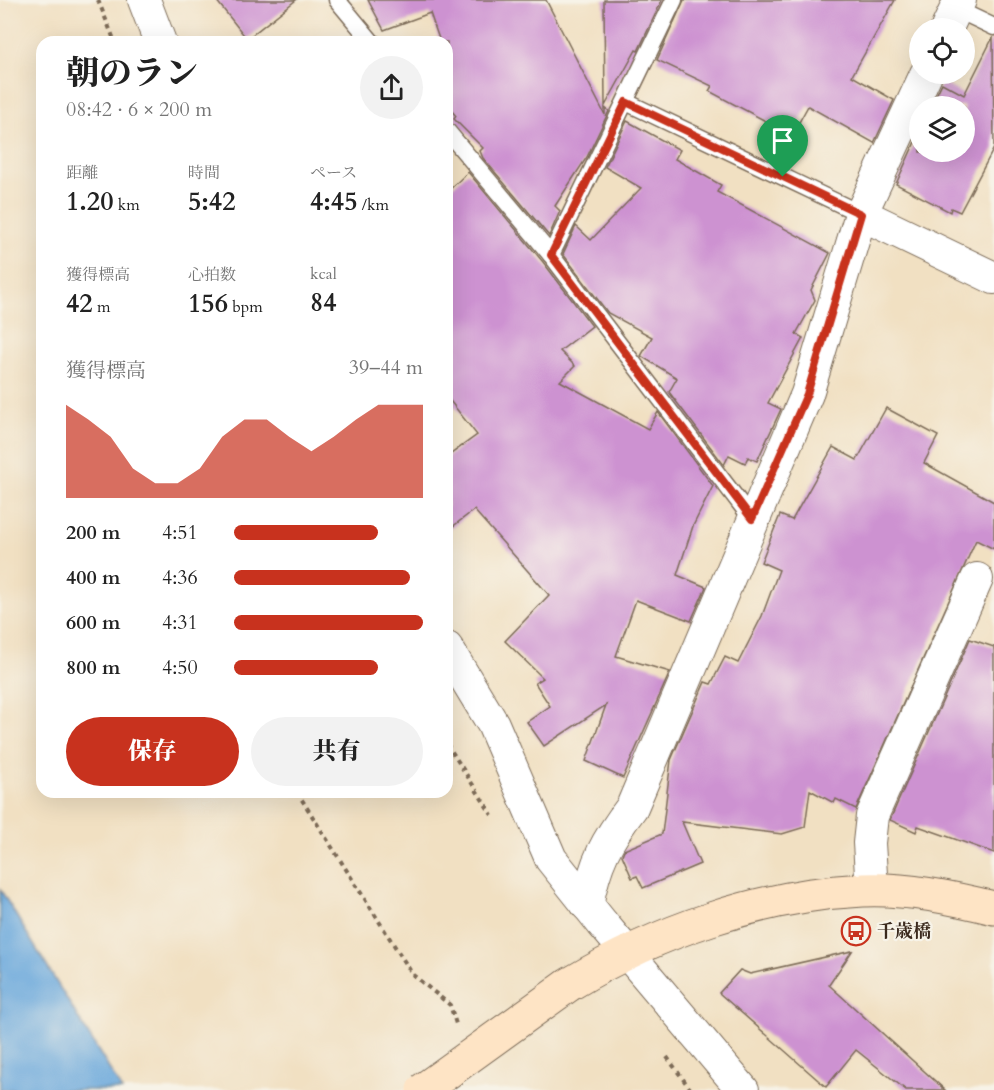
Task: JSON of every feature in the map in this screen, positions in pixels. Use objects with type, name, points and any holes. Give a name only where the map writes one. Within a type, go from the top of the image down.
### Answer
[{"type":"main road","points":[[423,1090],[570,984],[598,968],[679,930],[785,898],[872,890],[914,894],[994,909]]},
{"type":"street","points":[[144,0],[158,36]]},
{"type":"street","points":[[587,905],[593,870],[611,834],[632,807],[752,519],[807,394],[861,214],[921,84]]},
{"type":"street","points":[[861,214],[994,278]]},
{"type":"street","points":[[872,890],[868,843],[872,816],[977,579]]},
{"type":"street","points":[[453,658],[493,724],[551,859],[743,1090]]},
{"type":"lane","points":[[337,0],[367,36]]},
{"type":"lane","points":[[551,255],[674,0]]},
{"type":"lane","points":[[955,13],[994,27]]},
{"type":"lane","points":[[626,102],[861,214]]},
{"type":"lane","points":[[453,138],[551,255],[752,519]]},
{"type":"path","points":[[98,0],[113,36]]},
{"type":"path","points":[[301,798],[413,975],[450,1005],[457,1026]]},
{"type":"water","points":[[0,889],[122,1090],[0,1090]]},
{"type":"building","points":[[216,0],[296,0],[251,36],[245,36]]},
{"type":"building","points":[[368,0],[546,0],[605,115],[605,108],[609,111],[587,157],[555,206],[560,211],[549,236],[483,158],[480,151],[483,148],[454,119],[456,116],[453,112],[453,36],[438,36],[430,13],[384,30]]},
{"type":"building","points":[[604,0],[662,0],[638,51],[636,50],[605,106]]},
{"type":"building","points":[[684,0],[895,0],[852,76],[894,100],[874,143],[808,106],[792,135],[709,91],[712,86],[657,60]]},
{"type":"building","points":[[993,37],[994,148],[960,212],[951,208],[950,212],[896,184],[909,155],[909,162],[975,162],[975,96],[936,96],[942,84],[964,95],[970,84],[975,84],[975,73]]},
{"type":"building","points":[[627,121],[680,150],[675,159],[721,185],[717,192],[830,253],[811,290],[815,300],[796,334],[803,338],[768,403],[781,409],[757,461],[748,457],[745,463],[729,455],[724,465],[669,392],[677,378],[641,356],[652,337],[608,313],[563,254],[576,226],[591,240],[641,188],[605,167]]},
{"type":"building","points":[[468,172],[543,262],[592,326],[560,351],[575,366],[560,381],[648,429],[658,412],[713,486],[693,526],[677,575],[706,587],[691,621],[636,600],[616,656],[670,672],[623,778],[586,761],[606,705],[544,746],[527,722],[550,706],[535,683],[543,678],[505,641],[549,595],[474,510],[453,526],[453,453],[477,435],[453,405],[453,186]]},
{"type":"building","points":[[886,408],[938,436],[924,463],[994,502],[994,549],[976,540],[856,809],[836,799],[834,803],[810,790],[805,827],[782,834],[682,822],[700,864],[643,888],[637,876],[632,878],[622,855],[624,850],[662,834],[671,760],[705,682],[711,684],[725,657],[738,663],[762,616],[779,570],[761,562],[780,515],[792,520],[833,447],[857,460]]},
{"type":"building","points":[[970,639],[994,647],[994,853],[918,826],[916,832],[890,820]]},
{"type":"building","points":[[852,951],[829,985],[945,1090],[906,1090],[856,1050],[826,1087],[719,993],[740,970],[750,974]]},
{"type":"place","name":"千歳橋","points":[[856,931]]},
{"type":"route","points":[[626,102],[783,177],[861,214],[807,394],[752,519],[551,255],[626,102]]}]
